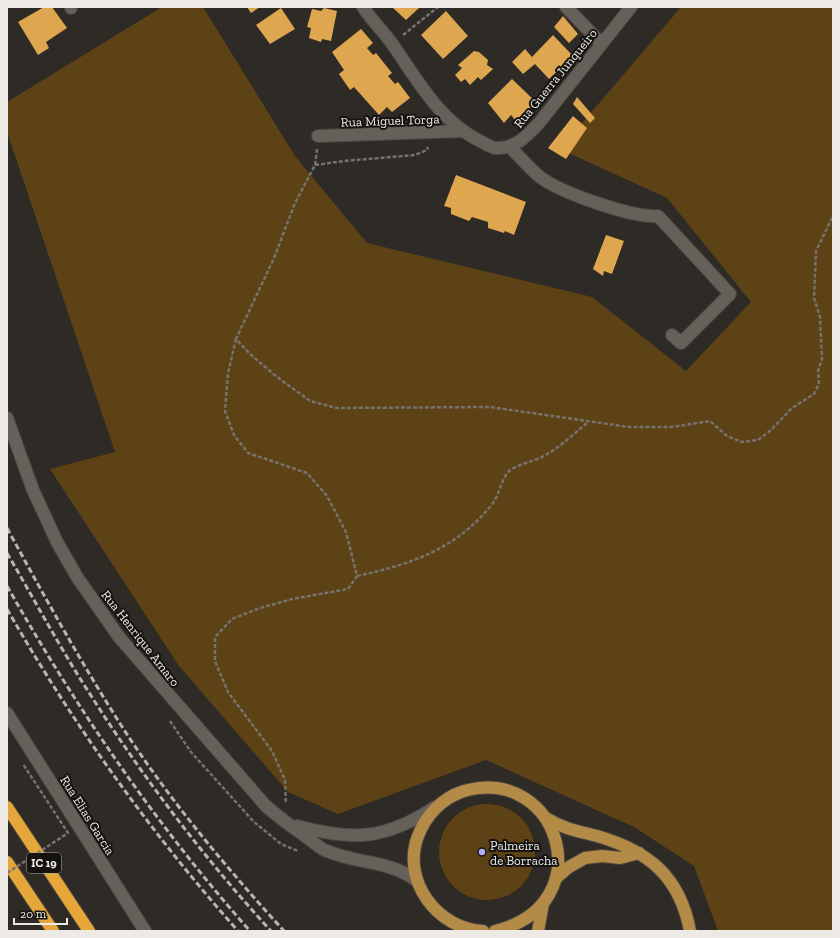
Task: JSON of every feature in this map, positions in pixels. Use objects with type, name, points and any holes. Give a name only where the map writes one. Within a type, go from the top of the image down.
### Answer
[{"type":"highway","name":"IC 19","points":[[7,807],[89,931]]},
{"type":"highway","name":"IC 19","points":[[7,862],[53,931]]},
{"type":"main road","points":[[483,931],[474,931],[455,925],[438,914],[425,898],[417,880],[414,867],[414,853],[422,826],[430,814],[440,804],[457,794],[469,790],[495,788],[514,793],[531,803],[545,817],[559,826],[608,840],[639,853],[654,862],[679,894],[687,913],[690,931]]},
{"type":"main road","points":[[538,931],[544,903],[556,878],[558,863],[558,847],[553,831],[545,817]]},
{"type":"main road","points":[[556,878],[569,867],[585,858],[602,856],[620,858],[639,853]]},
{"type":"main road","points":[[495,931],[513,927],[530,917],[544,903]]},
{"type":"street","points":[[363,7],[392,44],[427,95],[457,127],[495,148],[510,147],[540,177],[556,188],[626,212],[646,217],[658,216],[730,294],[681,343],[672,335]]},
{"type":"street","points":[[566,7],[601,43]]},
{"type":"street","name":"Rua Guerra Junqueiro","points":[[510,147],[524,139],[539,123],[631,7]]},
{"type":"street","name":"Rua Miguel Torga","points":[[318,136],[463,131]]},
{"type":"street","name":"Rua Henrique Amaro","points":[[7,418],[33,490],[57,542],[96,605],[119,637],[149,673],[260,800],[276,816],[326,851],[352,859],[393,867],[405,872],[417,880]]},
{"type":"street","name":"Rua Elias Garcia","points":[[7,713],[145,931]]},
{"type":"street","name":"Rua Henrique Amaro","points":[[288,824],[340,836],[359,837],[378,834],[422,816],[440,804]]},
{"type":"path","points":[[392,44],[438,7]]},
{"type":"path","points":[[315,166],[344,161],[415,155],[427,150],[432,132]]},
{"type":"path","points":[[318,136],[315,166],[295,203],[274,258],[236,339],[228,373],[225,411],[234,435],[248,453],[307,473],[327,496],[346,532],[357,576]]},
{"type":"path","points":[[236,339],[250,354],[277,377],[310,401],[337,408],[490,407],[629,427],[672,427],[710,421],[728,436],[742,442],[758,440],[792,408],[814,394],[820,384],[818,371],[822,359],[820,317],[814,298],[816,251],[833,216]]},
{"type":"path","points":[[288,824],[284,780],[272,751],[228,692],[215,660],[215,637],[232,619],[260,608],[292,599],[348,589],[357,576],[391,569],[431,554],[459,537],[476,523],[494,501],[502,481],[510,469],[541,457],[589,421]]},
{"type":"path","points":[[7,873],[68,833],[23,764]]},
{"type":"shaded area","points":[[162,7],[203,7],[295,156],[367,243],[592,297],[686,371],[751,302],[667,198],[560,149],[681,7],[833,7],[833,931],[718,931],[694,866],[634,827],[486,760],[338,814],[288,792],[179,666],[50,469],[115,452],[7,132],[7,102]]},
{"type":"shaded area","points":[[487,804],[505,808],[521,818],[531,834],[535,852],[531,870],[521,886],[505,896],[487,900],[469,896],[453,886],[443,870],[439,852],[443,834],[453,818],[469,808]]},
{"type":"building","points":[[44,7],[52,7],[67,28],[46,42],[49,48],[38,55],[18,22]]},
{"type":"building","points":[[247,7],[260,7],[251,13]]},
{"type":"building","points":[[392,7],[420,7],[406,20]]},
{"type":"building","points":[[281,8],[295,29],[270,44],[256,25]]},
{"type":"building","points":[[324,8],[337,11],[331,41],[322,39],[321,42],[309,38],[311,28],[307,27],[312,9],[321,11]]},
{"type":"building","points":[[446,11],[468,36],[443,59],[421,35]]},
{"type":"building","points":[[563,16],[578,34],[569,43],[554,27]]},
{"type":"building","points":[[361,29],[373,43],[367,48],[373,55],[376,53],[392,73],[388,76],[395,84],[398,82],[410,98],[392,112],[387,107],[379,115],[354,87],[350,90],[339,74],[344,70],[332,52]]},
{"type":"building","points":[[553,35],[573,56],[549,79],[535,64],[523,74],[512,62],[525,49],[532,57]]},
{"type":"building","points":[[474,51],[479,52],[488,60],[487,65],[493,69],[481,80],[478,77],[470,85],[465,79],[461,82],[455,75],[462,68],[458,65]]},
{"type":"building","points":[[512,79],[536,102],[516,121],[511,115],[504,123],[488,103]]},
{"type":"building","points":[[577,97],[595,118],[590,123],[573,104]]},
{"type":"building","points":[[573,116],[587,128],[566,159],[548,148]]},
{"type":"building","points":[[456,175],[526,202],[514,235],[505,231],[504,233],[488,228],[488,222],[472,217],[469,221],[451,214],[451,208],[444,206]]},
{"type":"building","points":[[606,235],[624,241],[612,274],[604,271],[603,276],[593,269]]},
{"type":"railway","points":[[7,528],[75,650],[137,750],[176,804],[218,856],[284,931]]},
{"type":"railway","points":[[7,553],[77,674],[130,754],[197,845],[271,931]]},
{"type":"railway","points":[[7,586],[61,677],[150,808],[215,891],[250,931]]},
{"type":"railway","points":[[7,609],[32,652],[114,776],[174,855],[238,931]]},
{"type":"place","name":"Palmeira de Borracha","points":[[482,852]]}]
